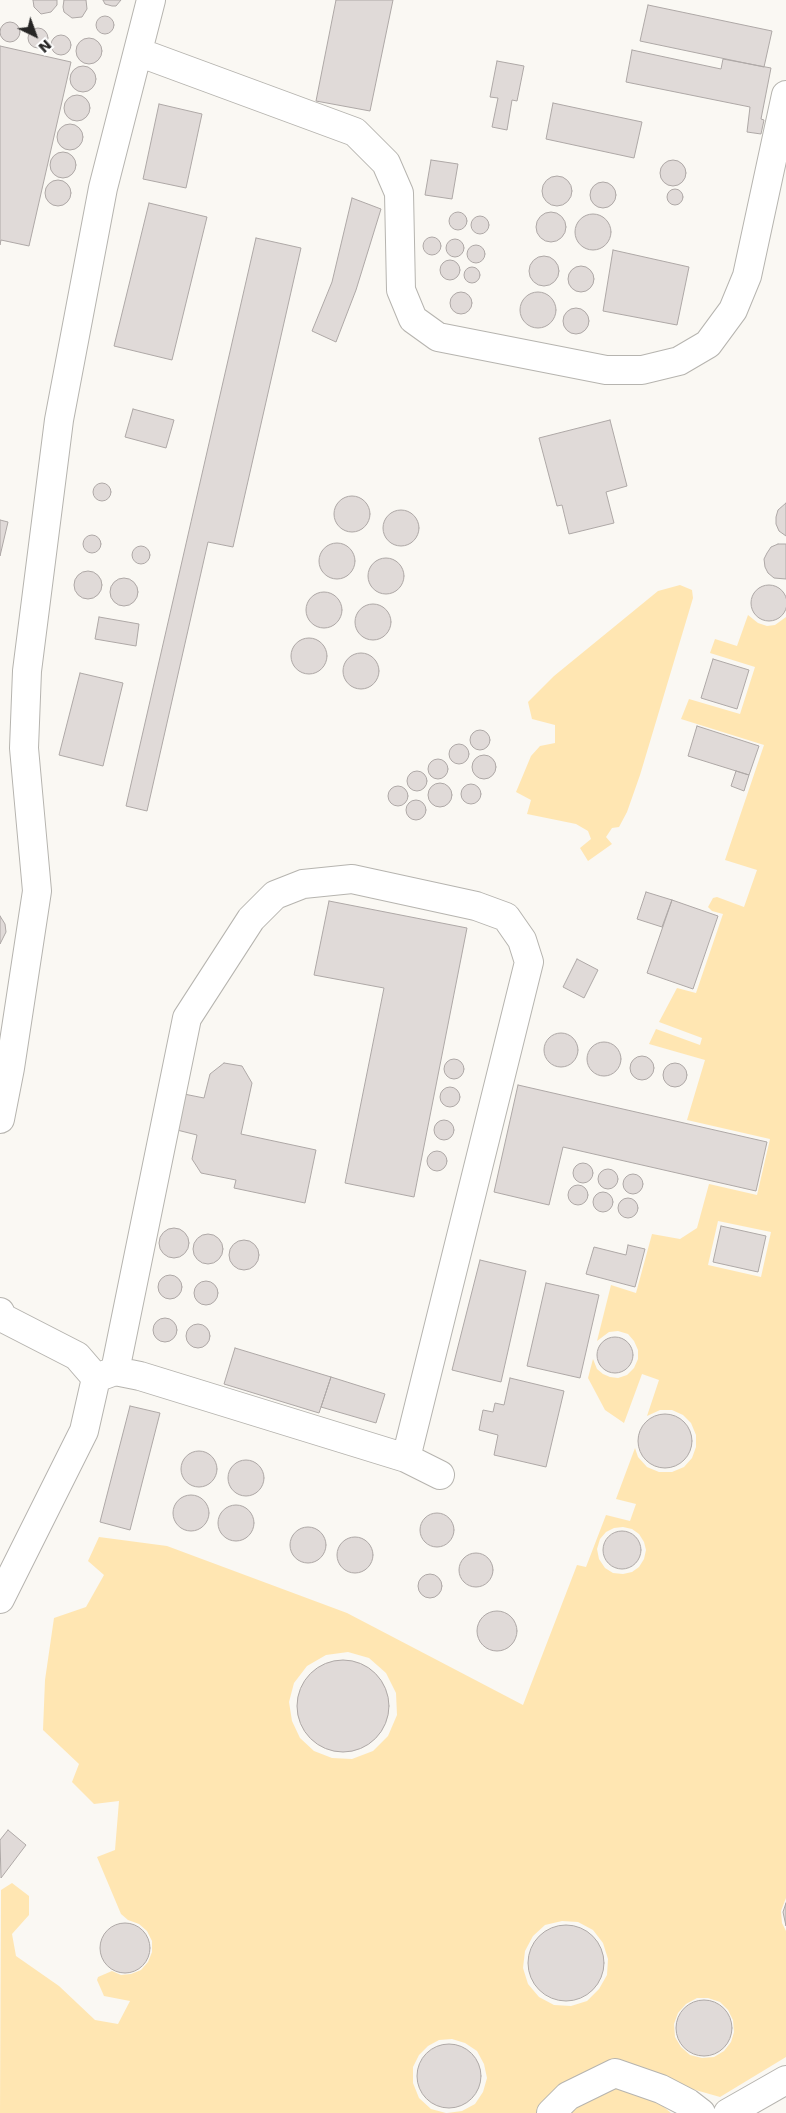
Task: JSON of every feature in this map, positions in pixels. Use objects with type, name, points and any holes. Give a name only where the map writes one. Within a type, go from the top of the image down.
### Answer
[{"type":"lane","points":[[0,1119],[4,1079],[37,891],[12,748],[27,671],[59,420],[103,188],[151,0]]},
{"type":"lane","points":[[138,52],[355,132],[386,163],[399,193],[401,290],[413,319],[438,338],[606,370],[642,370],[679,361],[708,344],[733,310],[747,276],[786,95]]},
{"type":"lane","points":[[0,1599],[84,1431],[106,1375],[187,1018],[251,919],[275,895],[303,884],[352,879],[476,906],[506,917],[522,940],[529,962],[406,1458]]},
{"type":"lane","points":[[0,1312],[3,1318],[77,1356],[106,1375],[140,1376],[406,1458],[440,1475]]},
{"type":"lane","points":[[551,2113],[568,2096],[615,2073],[661,2090],[688,2103],[701,2113]]},
{"type":"lane","points":[[728,2113],[786,2080]]},
{"type":"shaded area","points":[[680,585],[692,590],[693,598],[640,775],[627,812],[619,827],[612,828],[606,837],[612,844],[588,861],[580,848],[591,839],[588,831],[576,824],[527,814],[531,800],[516,792],[531,756],[540,746],[555,743],[555,725],[532,719],[528,702],[554,676],[658,591]]},
{"type":"shaded area","points":[[748,615],[758,623],[767,626],[775,625],[786,617],[786,1898],[781,1911],[782,1923],[786,1931],[786,2057],[720,2097],[685,2087],[633,2064],[592,2069],[560,2092],[539,2113],[447,2113],[462,2111],[475,2104],[483,2092],[487,2078],[484,2064],[477,2051],[465,2043],[452,2039],[439,2040],[428,2046],[419,2055],[413,2067],[413,2083],[419,2098],[431,2109],[446,2113],[0,2113],[1,1890],[12,1883],[29,1896],[29,1915],[12,1934],[16,1956],[59,1986],[95,2020],[118,2024],[130,2001],[104,1996],[97,1980],[98,1977],[112,1971],[121,1975],[141,1970],[148,1962],[152,1952],[152,1941],[147,1931],[121,1914],[97,1857],[115,1850],[119,1801],[94,1804],[72,1782],[79,1764],[43,1730],[45,1680],[54,1618],[86,1607],[104,1575],[88,1561],[99,1537],[167,1546],[347,1613],[523,1705],[577,1565],[586,1567],[606,1515],[630,1521],[636,1504],[616,1499],[635,1448],[638,1457],[647,1467],[659,1472],[672,1472],[684,1467],[692,1458],[696,1447],[696,1435],[691,1423],[683,1415],[672,1410],[660,1410],[647,1416],[659,1380],[642,1374],[624,1423],[605,1410],[588,1378],[593,1359],[597,1369],[603,1374],[618,1378],[627,1375],[634,1368],[638,1359],[638,1350],[628,1334],[618,1331],[609,1332],[597,1341],[611,1285],[636,1293],[652,1234],[680,1239],[697,1228],[709,1184],[757,1195],[770,1139],[687,1120],[705,1060],[649,1044],[656,1029],[700,1045],[702,1038],[659,1022],[677,988],[696,993],[723,914],[712,911],[708,907],[713,898],[717,897],[744,907],[757,870],[725,860],[764,745],[681,719],[689,699],[740,714],[755,667],[710,653],[715,639],[737,646]],"holes":[[[718,1221],[771,1232],[761,1277],[708,1265]],[[614,1528],[632,1529],[639,1534],[644,1542],[646,1550],[644,1559],[639,1567],[632,1572],[623,1574],[613,1573],[605,1568],[599,1559],[597,1549],[600,1539],[606,1532]],[[348,1652],[369,1658],[386,1673],[396,1693],[397,1715],[388,1736],[373,1751],[352,1759],[332,1758],[314,1751],[300,1738],[292,1721],[289,1702],[294,1683],[307,1666],[326,1655]],[[562,1921],[578,1922],[593,1930],[603,1943],[608,1959],[607,1975],[599,1989],[587,2001],[571,2006],[554,2005],[539,1997],[528,1984],[523,1968],[525,1951],[533,1936],[545,1925]],[[697,1998],[708,1998],[720,2002],[728,2010],[733,2020],[734,2032],[731,2042],[724,2051],[714,2057],[702,2058],[690,2055],[681,2047],[675,2037],[674,2024],[678,2013],[686,2004]]]},
{"type":"shaded area","points":[[615,2088],[658,2102],[671,2113],[564,2113]]},
{"type":"building","points":[[33,0],[57,0],[57,5],[51,12],[41,14],[34,7]]},
{"type":"building","points":[[64,0],[86,0],[87,9],[82,17],[72,18],[64,12]]},
{"type":"building","points":[[103,0],[121,0],[116,6],[112,6],[105,4]]},
{"type":"building","points":[[336,0],[393,0],[370,111],[316,101]]},
{"type":"building","points":[[648,5],[772,31],[764,67],[640,41]]},
{"type":"building","points":[[101,16],[109,16],[114,21],[112,32],[101,34],[96,29],[96,21]]},
{"type":"building","points":[[6,22],[14,22],[20,28],[20,36],[14,42],[6,42],[0,36],[0,28]]},
{"type":"building","points":[[34,28],[42,28],[48,34],[48,42],[42,48],[34,48],[28,42],[28,34]]},
{"type":"building","points":[[57,35],[65,35],[71,41],[71,49],[65,55],[57,55],[51,49],[51,41]]},
{"type":"building","points":[[89,38],[98,42],[102,51],[98,60],[89,64],[80,60],[76,51],[80,42]]},
{"type":"building","points":[[0,46],[71,62],[29,246],[1,240],[0,245]]},
{"type":"building","points":[[632,50],[721,69],[723,59],[771,68],[761,119],[764,120],[761,134],[747,132],[750,107],[626,82]]},
{"type":"building","points":[[497,61],[524,66],[517,101],[512,100],[507,130],[492,127],[498,98],[490,97]]},
{"type":"building","points":[[83,66],[92,70],[96,79],[92,88],[83,92],[74,88],[70,79],[74,70]]},
{"type":"building","points":[[77,95],[86,99],[90,108],[86,117],[77,121],[68,117],[64,108],[68,99]]},
{"type":"building","points":[[553,103],[642,122],[634,158],[546,139]]},
{"type":"building","points":[[159,104],[202,114],[186,188],[143,179]]},
{"type":"building","points":[[70,124],[79,128],[83,137],[79,146],[70,150],[61,146],[57,137],[61,128]]},
{"type":"building","points":[[63,152],[72,156],[76,165],[72,174],[63,178],[54,174],[50,165],[54,156]]},
{"type":"building","points":[[431,160],[458,164],[452,199],[425,195]]},
{"type":"building","points":[[673,160],[682,164],[686,173],[682,182],[673,186],[664,182],[660,173],[664,164]]},
{"type":"building","points":[[557,176],[563,177],[571,185],[571,197],[563,205],[557,206],[551,205],[543,197],[542,191],[543,185],[551,177]]},
{"type":"building","points":[[58,180],[67,184],[71,193],[67,202],[58,206],[49,202],[45,193],[49,184]]},
{"type":"building","points":[[603,182],[612,186],[616,195],[612,204],[603,208],[594,204],[590,195],[594,186]]},
{"type":"building","points":[[672,189],[678,189],[683,194],[681,203],[672,205],[667,200],[667,194]]},
{"type":"building","points":[[352,198],[381,209],[356,290],[336,342],[312,331],[332,282]]},
{"type":"building","points":[[149,203],[207,217],[172,360],[114,346]]},
{"type":"building","points":[[458,212],[464,215],[467,221],[464,227],[458,230],[452,227],[449,221],[452,215]]},
{"type":"building","points":[[551,212],[557,213],[565,221],[565,233],[557,241],[551,242],[545,241],[537,233],[536,227],[537,221],[545,213]]},
{"type":"building","points":[[593,214],[600,215],[606,219],[610,225],[610,239],[606,245],[600,249],[593,250],[586,249],[580,245],[576,239],[575,232],[576,225],[580,219],[586,215]]},
{"type":"building","points":[[480,216],[486,219],[489,225],[486,231],[480,234],[474,231],[471,225],[474,219]]},
{"type":"building","points":[[432,237],[438,240],[441,246],[438,252],[432,255],[426,252],[423,246],[426,240]]},
{"type":"building","points":[[256,238],[301,248],[233,547],[208,542],[147,811],[126,806]]},
{"type":"building","points":[[455,239],[461,242],[464,248],[461,254],[455,257],[449,254],[446,248],[449,242]]},
{"type":"building","points":[[476,245],[482,248],[485,254],[482,260],[476,263],[470,260],[467,254],[470,248]]},
{"type":"building","points":[[613,250],[689,267],[677,325],[603,311]]},
{"type":"building","points":[[544,256],[550,257],[558,265],[558,277],[550,285],[544,286],[538,285],[530,277],[529,271],[530,265],[538,257]]},
{"type":"building","points":[[450,260],[457,263],[460,270],[457,277],[450,280],[443,277],[440,270],[443,263]]},
{"type":"building","points":[[581,266],[590,270],[594,279],[590,288],[581,292],[572,288],[568,279],[572,270]]},
{"type":"building","points":[[472,267],[478,269],[480,275],[478,281],[472,283],[466,281],[464,275],[466,269]]},
{"type":"building","points":[[461,292],[469,295],[472,303],[469,311],[461,314],[453,311],[450,303],[453,295]]},
{"type":"building","points":[[538,292],[545,293],[551,297],[555,303],[555,317],[551,323],[545,327],[538,328],[531,327],[525,323],[521,317],[520,310],[521,303],[525,297],[531,293]]},
{"type":"building","points":[[576,308],[585,312],[589,321],[585,330],[576,334],[567,330],[563,321],[567,312]]},
{"type":"building","points":[[133,409],[174,420],[166,448],[125,437]]},
{"type":"building","points":[[610,420],[627,486],[606,492],[614,523],[569,534],[562,505],[557,506],[539,438]]},
{"type":"building","points":[[98,483],[106,483],[111,488],[109,499],[98,501],[93,496],[93,488]]},
{"type":"building","points":[[352,496],[364,502],[370,514],[364,526],[352,532],[340,526],[334,514],[340,502]]},
{"type":"building","points":[[786,503],[786,536],[779,531],[776,517],[778,510]]},
{"type":"building","points":[[401,510],[413,516],[419,528],[413,540],[401,546],[389,540],[383,528],[389,516]]},
{"type":"building","points":[[0,520],[8,522],[0,556]]},
{"type":"building","points":[[88,535],[96,535],[101,540],[99,551],[88,553],[83,548],[83,540]]},
{"type":"building","points":[[337,543],[349,549],[355,561],[349,573],[337,579],[325,573],[319,561],[325,549]]},
{"type":"building","points":[[778,544],[786,544],[786,579],[774,578],[765,567],[764,559],[767,553],[771,547]]},
{"type":"building","points":[[137,546],[145,546],[150,551],[148,562],[137,564],[132,559],[132,551]]},
{"type":"building","points":[[386,558],[398,564],[404,576],[398,588],[386,594],[374,588],[368,576],[374,564]]},
{"type":"building","points":[[88,571],[98,575],[102,585],[98,595],[88,599],[78,595],[74,585],[78,575]]},
{"type":"building","points":[[124,578],[134,582],[138,592],[134,602],[124,606],[114,602],[110,592],[114,582]]},
{"type":"building","points":[[769,585],[776,586],[782,590],[786,596],[786,610],[782,616],[776,620],[769,621],[762,620],[756,616],[752,610],[751,603],[752,596],[756,590],[762,586]]},
{"type":"building","points":[[324,592],[336,598],[342,610],[336,622],[324,628],[312,622],[306,610],[312,598]]},
{"type":"building","points":[[373,604],[385,610],[391,622],[385,634],[373,640],[361,634],[355,622],[361,610]]},
{"type":"building","points":[[99,617],[139,624],[136,646],[95,639]]},
{"type":"building","points":[[309,638],[321,644],[327,656],[321,668],[309,674],[297,668],[291,656],[297,644]]},
{"type":"building","points":[[361,653],[373,659],[379,671],[373,683],[361,689],[349,683],[343,671],[349,659]]},
{"type":"building","points":[[713,659],[749,670],[737,709],[701,698]]},
{"type":"building","points":[[80,673],[123,683],[103,766],[59,755]]},
{"type":"building","points":[[697,726],[759,746],[749,775],[688,756]]},
{"type":"building","points":[[480,730],[487,733],[490,740],[487,747],[480,750],[473,747],[470,740],[473,733]]},
{"type":"building","points":[[459,744],[466,747],[469,754],[466,761],[459,764],[452,761],[449,754],[452,747]]},
{"type":"building","points":[[484,755],[493,758],[496,767],[493,776],[484,779],[475,776],[472,767],[475,758]]},
{"type":"building","points":[[438,759],[445,762],[448,769],[445,776],[438,779],[431,776],[428,769],[431,762]]},
{"type":"building","points":[[417,771],[424,774],[427,781],[424,788],[417,791],[410,788],[407,781],[410,774]]},
{"type":"building","points":[[736,771],[749,775],[744,791],[731,786]]},
{"type":"building","points":[[440,783],[449,786],[452,795],[449,804],[440,807],[431,804],[428,795],[431,786]]},
{"type":"building","points":[[471,784],[478,787],[481,794],[478,801],[471,804],[464,801],[461,794],[464,787]]},
{"type":"building","points":[[398,786],[405,789],[408,796],[405,803],[398,806],[391,803],[388,796],[391,789]]},
{"type":"building","points":[[416,800],[423,803],[426,810],[423,817],[416,820],[409,817],[406,810],[409,803]]},
{"type":"building","points":[[646,892],[672,900],[662,927],[637,919]]},
{"type":"building","points":[[672,900],[718,916],[693,989],[647,973]]},
{"type":"building","points":[[329,901],[467,928],[414,1197],[345,1183],[384,988],[314,975]]},
{"type":"building","points":[[0,916],[5,924],[6,932],[0,944]]},
{"type":"building","points":[[577,959],[598,970],[584,998],[563,987]]},
{"type":"building","points":[[561,1033],[568,1034],[573,1038],[577,1043],[577,1057],[573,1062],[568,1066],[561,1067],[554,1066],[549,1062],[545,1057],[544,1050],[545,1043],[549,1038],[554,1034]]},
{"type":"building","points":[[604,1042],[611,1043],[616,1047],[620,1052],[620,1066],[616,1071],[611,1075],[604,1076],[597,1075],[592,1071],[588,1066],[587,1059],[588,1052],[592,1047],[597,1043]]},
{"type":"building","points":[[642,1056],[650,1060],[654,1068],[650,1076],[642,1080],[634,1076],[630,1068],[634,1060]]},
{"type":"building","points":[[454,1059],[461,1062],[464,1069],[461,1076],[454,1079],[447,1076],[444,1069],[447,1062]]},
{"type":"building","points":[[224,1063],[242,1066],[252,1083],[241,1134],[316,1150],[305,1203],[234,1188],[236,1180],[201,1173],[192,1159],[197,1135],[177,1130],[184,1094],[204,1098],[210,1074]]},
{"type":"building","points":[[675,1063],[683,1067],[687,1075],[683,1083],[675,1087],[667,1083],[663,1075],[667,1067]]},
{"type":"building","points":[[518,1085],[767,1142],[756,1191],[563,1147],[549,1205],[494,1192]]},
{"type":"building","points":[[450,1087],[457,1090],[460,1097],[457,1104],[450,1107],[443,1104],[440,1097],[443,1090]]},
{"type":"building","points":[[440,1120],[448,1120],[454,1126],[454,1134],[448,1140],[440,1140],[434,1134],[434,1126]]},
{"type":"building","points":[[437,1151],[444,1154],[447,1161],[444,1168],[437,1171],[430,1168],[427,1161],[430,1154]]},
{"type":"building","points":[[579,1163],[587,1163],[593,1169],[593,1177],[587,1183],[579,1183],[573,1177],[573,1169]]},
{"type":"building","points":[[604,1169],[612,1169],[618,1175],[618,1183],[612,1189],[604,1189],[598,1183],[598,1175]]},
{"type":"building","points":[[629,1174],[637,1174],[643,1180],[643,1188],[637,1194],[629,1194],[623,1188],[623,1180]]},
{"type":"building","points":[[574,1185],[582,1185],[588,1191],[588,1199],[582,1205],[574,1205],[568,1199],[568,1191]]},
{"type":"building","points":[[599,1192],[607,1192],[613,1198],[613,1206],[607,1212],[599,1212],[593,1206],[593,1198]]},
{"type":"building","points":[[624,1198],[632,1198],[638,1204],[638,1212],[632,1218],[624,1218],[618,1212],[618,1204]]},
{"type":"building","points":[[721,1226],[766,1236],[758,1272],[713,1262]]},
{"type":"building","points":[[174,1228],[185,1232],[189,1243],[185,1254],[174,1258],[163,1254],[159,1243],[163,1232]]},
{"type":"building","points":[[208,1234],[219,1238],[223,1249],[219,1260],[208,1264],[197,1260],[193,1249],[197,1238]]},
{"type":"building","points":[[244,1240],[255,1244],[259,1255],[255,1266],[244,1270],[233,1266],[229,1255],[233,1244]]},
{"type":"building","points":[[628,1245],[645,1249],[635,1287],[586,1274],[594,1247],[626,1255]]},
{"type":"building","points":[[480,1260],[526,1271],[501,1382],[452,1370]]},
{"type":"building","points":[[170,1275],[175,1276],[181,1282],[181,1292],[175,1298],[170,1299],[165,1298],[159,1292],[158,1287],[159,1282],[165,1276]]},
{"type":"building","points":[[206,1281],[211,1282],[217,1288],[217,1298],[211,1304],[206,1305],[201,1304],[195,1298],[194,1293],[195,1288],[201,1282]]},
{"type":"building","points":[[546,1283],[599,1295],[580,1378],[527,1366]]},
{"type":"building","points":[[165,1318],[170,1319],[176,1325],[176,1335],[170,1341],[165,1342],[160,1341],[154,1335],[153,1330],[154,1325],[160,1319]]},
{"type":"building","points":[[198,1324],[203,1325],[209,1331],[209,1341],[203,1347],[198,1348],[193,1347],[187,1341],[186,1336],[187,1331],[193,1325]]},
{"type":"building","points":[[615,1337],[622,1338],[628,1342],[632,1348],[632,1362],[628,1368],[622,1372],[615,1373],[608,1372],[602,1368],[598,1362],[597,1355],[598,1348],[602,1342],[608,1338]]},
{"type":"building","points":[[235,1348],[331,1377],[319,1413],[224,1384]]},
{"type":"building","points":[[331,1377],[385,1394],[376,1423],[321,1407]]},
{"type":"building","points":[[510,1378],[564,1391],[546,1467],[494,1455],[498,1435],[479,1430],[483,1410],[493,1412],[495,1403],[504,1405]]},
{"type":"building","points":[[130,1406],[160,1413],[130,1530],[100,1522]]},
{"type":"building","points":[[665,1414],[675,1416],[684,1422],[690,1431],[692,1441],[690,1451],[684,1460],[675,1466],[665,1468],[655,1466],[646,1460],[640,1451],[638,1441],[640,1431],[646,1422],[655,1416]]},
{"type":"building","points":[[199,1451],[206,1452],[212,1456],[216,1462],[216,1476],[212,1482],[206,1486],[199,1487],[192,1486],[186,1482],[182,1476],[181,1469],[182,1462],[186,1456],[192,1452]]},
{"type":"building","points":[[246,1460],[253,1461],[259,1465],[263,1471],[263,1485],[259,1491],[253,1495],[246,1496],[239,1495],[233,1491],[229,1485],[228,1478],[229,1471],[233,1465],[239,1461]]},
{"type":"building","points":[[191,1495],[198,1496],[204,1500],[208,1506],[208,1520],[204,1526],[198,1530],[191,1531],[184,1530],[178,1526],[174,1520],[173,1513],[174,1506],[178,1500],[184,1496]]},
{"type":"building","points":[[236,1505],[243,1506],[249,1510],[253,1516],[253,1530],[249,1536],[243,1540],[236,1541],[229,1540],[223,1536],[219,1530],[218,1523],[219,1516],[223,1510],[229,1506]]},
{"type":"building","points":[[437,1513],[444,1514],[449,1518],[453,1523],[453,1537],[449,1542],[444,1546],[437,1547],[430,1546],[425,1542],[421,1537],[420,1530],[421,1523],[425,1518],[430,1514]]},
{"type":"building","points":[[308,1527],[315,1528],[321,1532],[325,1538],[325,1552],[321,1558],[315,1562],[308,1563],[301,1562],[295,1558],[291,1552],[290,1545],[291,1538],[295,1532],[301,1528]]},
{"type":"building","points":[[622,1531],[629,1532],[635,1537],[640,1543],[640,1557],[635,1563],[629,1568],[622,1569],[615,1568],[609,1563],[604,1557],[603,1550],[604,1543],[609,1537],[615,1532]]},
{"type":"building","points":[[355,1537],[362,1538],[368,1542],[372,1548],[372,1562],[368,1568],[362,1572],[355,1573],[348,1572],[342,1568],[338,1562],[337,1555],[338,1548],[342,1542],[348,1538]]},
{"type":"building","points":[[476,1553],[483,1554],[488,1558],[492,1563],[492,1577],[488,1582],[483,1586],[476,1587],[469,1586],[464,1582],[460,1577],[459,1570],[460,1563],[464,1558],[469,1554]]},
{"type":"building","points":[[430,1574],[439,1577],[442,1586],[439,1595],[430,1598],[421,1595],[418,1586],[421,1577]]},
{"type":"building","points":[[501,1611],[508,1614],[514,1620],[517,1631],[516,1639],[508,1648],[501,1651],[493,1651],[486,1648],[478,1639],[477,1627],[480,1620],[489,1612]]},
{"type":"building","points":[[343,1660],[361,1663],[376,1673],[386,1688],[389,1706],[386,1724],[376,1739],[361,1749],[343,1752],[325,1749],[310,1739],[300,1724],[297,1706],[300,1688],[310,1673],[325,1663]]},
{"type":"building","points":[[8,1830],[26,1845],[1,1878],[0,1840]]},
{"type":"building","points":[[786,1903],[786,1926],[783,1912]]},
{"type":"building","points":[[125,1923],[139,1927],[146,1934],[150,1948],[146,1962],[139,1969],[125,1973],[111,1969],[104,1962],[100,1948],[104,1934],[111,1927]]},
{"type":"building","points":[[566,1925],[580,1928],[593,1936],[601,1949],[604,1963],[601,1977],[593,1990],[580,1998],[566,2001],[552,1998],[539,1990],[531,1977],[528,1963],[531,1949],[539,1936],[552,1928]]},
{"type":"building","points":[[704,2000],[724,2008],[732,2028],[724,2048],[704,2056],[684,2048],[676,2028],[684,2008]]},
{"type":"building","points":[[449,2044],[461,2046],[472,2053],[479,2064],[481,2076],[479,2088],[472,2099],[461,2106],[449,2108],[437,2106],[426,2099],[419,2088],[417,2076],[419,2064],[426,2053],[437,2046]]}]
